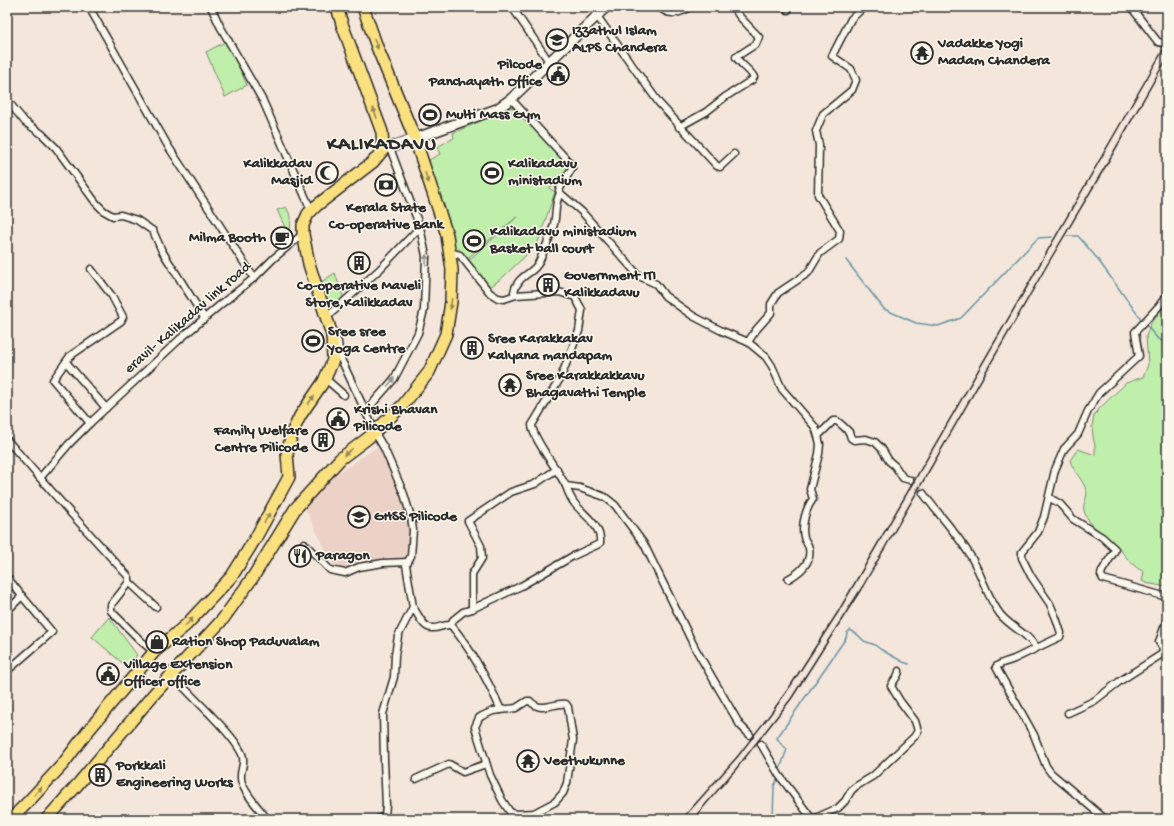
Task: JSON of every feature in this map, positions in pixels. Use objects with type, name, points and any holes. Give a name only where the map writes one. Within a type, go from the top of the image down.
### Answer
[{"type":"highway","points":[[11,819],[63,764],[88,731],[154,652],[186,626],[232,576],[289,477],[287,454],[292,433],[300,416],[324,381],[333,360],[332,335],[309,264],[303,234],[303,225],[311,210],[373,162],[387,149],[337,7]]},
{"type":"highway","points":[[47,819],[153,694],[223,619],[253,577],[295,509],[340,459],[375,431],[402,405],[429,372],[446,334],[451,302],[452,270],[446,235],[415,139],[377,47],[363,7]]},
{"type":"main road","points":[[387,149],[497,109],[511,100],[550,63],[601,10]]},
{"type":"street","points":[[89,7],[168,146],[254,278]]},
{"type":"street","points":[[210,7],[263,101],[311,210]]},
{"type":"street","points":[[512,7],[550,63]]},
{"type":"street","points":[[660,7],[665,12],[677,13],[690,7]]},
{"type":"street","points":[[679,126],[706,112],[725,97],[752,80],[754,77],[736,57],[756,44],[759,37],[740,17],[733,7]]},
{"type":"street","points":[[748,342],[771,313],[771,304],[778,293],[808,273],[820,253],[839,239],[840,231],[818,195],[819,145],[816,132],[823,114],[852,90],[856,80],[851,69],[832,56],[851,19],[864,7]]},
{"type":"street","points":[[1131,7],[1158,42],[1164,43]]},
{"type":"street","points":[[601,10],[659,103],[679,126],[717,166],[720,167],[734,154]]},
{"type":"street","points":[[7,100],[26,122],[42,134],[56,148],[96,203],[104,211],[113,216],[121,215],[137,220],[153,231],[162,251],[205,319]]},
{"type":"street","points":[[511,100],[571,164],[572,168],[559,190],[560,193],[555,207],[554,225],[540,259],[536,268],[519,280],[514,292],[516,295]]},
{"type":"street","points":[[365,412],[394,379],[418,333],[424,310],[426,256],[420,227],[387,149]]},
{"type":"street","points":[[560,193],[582,212],[639,276],[656,284],[665,296],[693,316],[748,342],[766,357],[782,389],[815,427],[818,436],[819,454],[810,489],[813,499],[808,505],[805,514],[804,526],[804,537],[809,547],[809,558],[805,565],[795,575],[788,579]]},
{"type":"street","points":[[326,318],[380,269],[420,227]]},
{"type":"street","name":"eravil- Kalikadav link road","points":[[40,478],[69,444],[90,423],[180,339],[254,278],[274,258],[303,234]]},
{"type":"street","points":[[449,252],[460,255],[490,294],[498,298],[504,299],[516,295],[558,292],[575,297],[582,310],[579,331],[561,377],[532,425],[534,434],[566,486],[572,501],[586,513],[599,533],[600,543],[597,546],[573,556],[521,586],[463,612],[453,620],[451,625]]},
{"type":"street","points":[[90,269],[112,296],[123,317],[121,321],[70,356],[54,380],[90,423]]},
{"type":"street","points":[[1106,819],[1051,773],[1046,766],[1034,735],[996,667],[1060,637],[1061,633],[1050,604],[1031,576],[1022,558],[1022,552],[1038,532],[1044,518],[1060,455],[1078,434],[1088,411],[1099,393],[1139,356],[1135,332],[1167,295]]},
{"type":"street","points":[[332,335],[338,342],[340,357],[365,412],[384,448],[404,494],[411,517],[413,530],[412,550],[406,566],[413,607],[426,626],[433,628],[451,625]]},
{"type":"street","points":[[66,362],[106,408]]},
{"type":"street","points":[[324,381],[328,381],[344,395]]},
{"type":"street","points":[[818,436],[829,424],[833,421],[837,421],[849,432],[854,440],[866,439],[875,442],[882,449],[886,457],[895,466],[903,478],[910,480]]},
{"type":"street","points":[[7,440],[127,575],[129,582],[156,607]]},
{"type":"street","points":[[472,609],[472,574],[482,558],[481,546],[468,522],[511,492],[535,484],[556,469]]},
{"type":"street","points":[[566,486],[580,488],[604,497],[615,505],[644,544],[695,648],[740,725],[750,735]]},
{"type":"street","points":[[923,493],[939,516],[952,529],[970,556],[1000,614],[1037,647]]},
{"type":"street","points":[[1050,498],[1060,504],[1073,519],[1102,537],[1115,549],[1102,571],[1101,575],[1104,579],[1167,597]]},
{"type":"street","points":[[304,543],[330,570],[335,572],[345,573],[359,567],[408,562]]},
{"type":"street","points":[[7,577],[52,632],[7,671]]},
{"type":"street","points":[[129,582],[111,605],[111,611],[154,652]]},
{"type":"street","points":[[7,611],[22,596]]},
{"type":"street","points":[[378,819],[385,818],[386,805],[383,714],[394,677],[398,636],[413,607]]},
{"type":"street","points":[[1068,713],[1094,701],[1120,681],[1162,654],[1163,648],[1159,642],[1167,619]]},
{"type":"street","points":[[451,625],[461,637],[481,670],[501,710]]},
{"type":"street","points":[[761,744],[778,773],[812,819],[838,808],[855,787],[873,776],[914,737],[918,731],[915,720],[900,701],[891,686],[899,671]]},
{"type":"street","points":[[172,675],[224,729],[239,747],[244,762],[241,778],[242,783],[267,819]]},
{"type":"street","points":[[526,701],[530,701],[540,708],[552,707],[557,704],[566,704],[568,707],[573,740],[567,783],[563,793],[555,802],[535,816],[510,812],[502,800],[486,764],[475,727],[476,723],[482,716],[501,710],[516,708],[526,701]]},
{"type":"street","points":[[416,779],[449,764],[463,772],[486,764]]},
{"type":"shaded area","name":"GHSS Pilicode","points":[[379,446],[407,505],[412,528],[410,555],[406,560],[390,557],[349,569],[335,569],[300,498]]},
{"type":"green space","points":[[227,41],[247,85],[225,97],[206,52]]},
{"type":"green space","points":[[512,107],[569,165],[560,180],[549,188],[555,192],[537,245],[502,278],[489,288],[468,261],[518,216],[468,258],[467,256],[464,256],[459,249],[454,250],[431,174],[429,160],[440,154],[437,147],[454,138],[453,133]]},
{"type":"green space","points":[[286,207],[291,217],[290,235],[286,233],[277,210]]},
{"type":"green space","points":[[335,273],[344,299],[331,309],[321,282]]},
{"type":"green space","points":[[1167,302],[1167,587],[1142,581],[1144,572],[1133,565],[1111,540],[1089,521],[1084,511],[1087,493],[1083,482],[1073,468],[1070,460],[1078,449],[1095,455],[1092,426],[1094,416],[1099,409],[1126,383],[1143,377],[1148,365],[1146,336],[1151,323]]},
{"type":"green space","points":[[109,617],[137,655],[127,667],[92,637]]},
{"type":"waterway","points":[[1067,236],[1078,236],[1096,257],[1141,319]]},
{"type":"waterway","points":[[846,260],[884,309],[916,323],[938,326],[961,318],[1038,238],[1052,237]]},
{"type":"waterway","points":[[1147,326],[1157,338],[1167,344]]},
{"type":"waterway","points":[[779,772],[787,749],[777,738],[850,630],[864,641],[875,645],[909,664]]},
{"type":"waterway","points":[[773,819],[774,786],[778,778]]},
{"type":"tunnel","points":[[910,480],[923,493]]},
{"type":"railway","points":[[682,819],[738,756],[772,712],[838,612],[1167,43]]},
{"type":"railway","points":[[693,819],[736,769],[791,699],[863,586],[1167,58]]},
{"type":"place","name":"Izzathul Islam ALPS Chandera","points":[[557,40]]},
{"type":"place","name":"Vadakke Yogi Madam Chandera","points":[[922,53]]},
{"type":"place","name":"Pilcode Panchayath Office","points":[[558,74]]},
{"type":"place","name":"Multi Mass Gym","points":[[430,115]]},
{"type":"place","name":"Kalikkadav Masjid","points":[[327,173]]},
{"type":"place","name":"Kalikadavu ministadium","points":[[492,173]]},
{"type":"place","name":"Kerala State Co-operative Bank","points":[[386,185]]},
{"type":"place","name":"Milma Booth","points":[[282,238]]},
{"type":"place","name":"Kalikadavu ministadium Basket ball court","points":[[474,241]]},
{"type":"place","name":"Co-operative Maveli Store,Kalikkadav","points":[[359,263]]},
{"type":"place","name":"Government ITI Kalikkadavu","points":[[548,285]]},
{"type":"place","name":"Sree sree Yoga Centre","points":[[313,341]]},
{"type":"place","name":"Sree Karakkakav Kalyana mandapam","points":[[472,348]]},
{"type":"place","name":"Sree Karakkakkavu Bhagavathi Temple","points":[[510,385]]},
{"type":"place","name":"Krishi Bhavan Pilicode","points":[[338,419]]},
{"type":"place","name":"Family Welfare Centre Pilicode","points":[[323,440]]},
{"type":"place","name":"GHSS Pilicode","points":[[359,517]]},
{"type":"place","name":"Paragon","points":[[300,556]]},
{"type":"place","name":"Ration Shop Paduvalam","points":[[157,642]]},
{"type":"place","name":"Village Extension Officer office","points":[[108,674]]},
{"type":"place","name":"Veethukunne","points":[[528,761]]},
{"type":"place","name":"Porkkali Engineering Works","points":[[100,775]]},
{"type":"district","name":"KALIKADAVU","points":[[382,145]]}]
